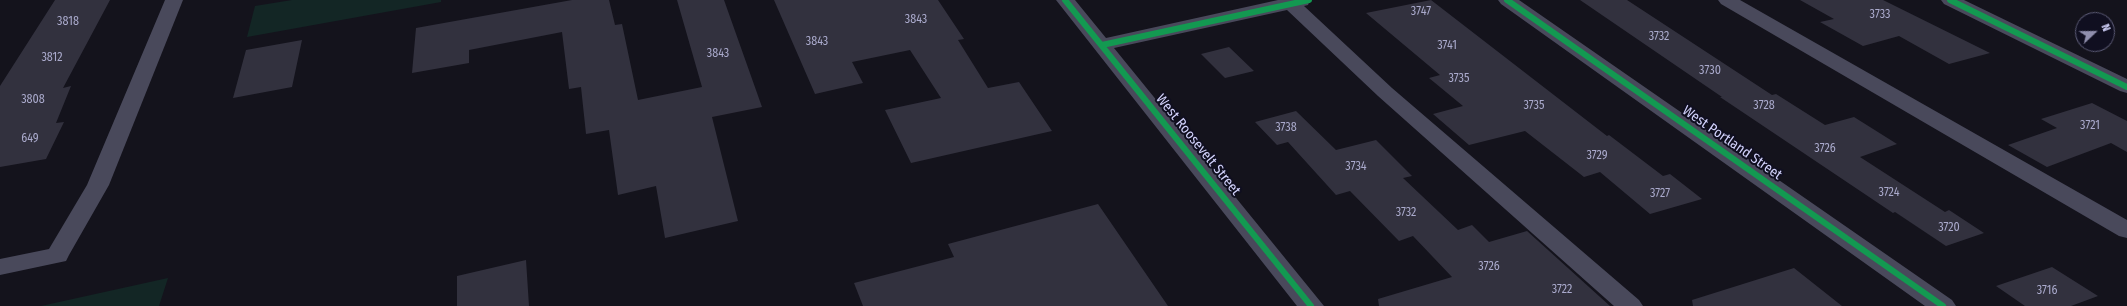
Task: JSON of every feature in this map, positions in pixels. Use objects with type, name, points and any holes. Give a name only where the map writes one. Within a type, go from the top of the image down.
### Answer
[{"type":"street","points":[[0,267],[57,255],[98,185],[174,0]]},
{"type":"street","name":"West Roosevelt Street","points":[[1065,0],[1312,306]]},
{"type":"street","name":"West Portland Street","points":[[1507,0],[1943,306]]},
{"type":"street","points":[[1727,0],[2127,230]]},
{"type":"street","points":[[1950,0],[2127,87]]},
{"type":"street","points":[[1102,44],[1296,1],[1385,92],[1630,306]]},
{"type":"green space","points":[[292,0],[441,0],[441,2],[247,37],[255,6]]},
{"type":"green space","points":[[168,278],[159,306],[41,306]]},
{"type":"building","points":[[55,0],[110,0],[63,88],[71,86],[56,123],[64,122],[46,159],[0,167],[0,86]]},
{"type":"building","points":[[572,0],[609,0],[615,25],[622,24],[638,100],[702,87],[677,0],[724,0],[762,107],[712,117],[738,221],[665,238],[656,186],[618,195],[609,130],[586,134],[581,87],[569,89],[562,32],[469,50],[469,63],[412,73],[416,28]]},
{"type":"building","points":[[774,0],[938,0],[964,39],[958,40],[988,88],[1019,82],[1052,131],[911,163],[885,110],[941,98],[910,50],[852,62],[863,83],[815,94]]},
{"type":"building","points":[[1431,0],[1607,136],[1609,135],[1663,176],[1670,174],[1702,199],[1650,214],[1600,172],[1584,177],[1525,131],[1469,145],[1433,114],[1463,106],[1429,78],[1440,75],[1366,13]]},
{"type":"building","points":[[1580,0],[1627,0],[1772,95],[1776,94],[1825,125],[1854,117],[1897,144],[1860,157],[1945,212],[1949,210],[1984,233],[1946,246],[1895,212],[1893,213],[1720,97],[1722,97]]},
{"type":"building","points":[[1800,0],[1883,0],[1990,53],[1949,64],[1899,36],[1863,46],[1820,22],[1834,19]]},
{"type":"building","points":[[302,40],[292,87],[233,98],[246,50]]},
{"type":"building","points":[[1229,47],[1254,71],[1225,78],[1201,54]]},
{"type":"building","points":[[2092,103],[2127,121],[2127,152],[2111,143],[2047,167],[2008,145],[2057,128],[2041,119]]},
{"type":"building","points":[[1296,111],[1336,150],[1376,140],[1412,176],[1403,178],[1458,230],[1472,225],[1489,242],[1527,231],[1610,306],[1379,306],[1378,299],[1452,277],[1413,236],[1399,241],[1350,191],[1336,195],[1288,142],[1277,145],[1255,122]]},
{"type":"building","points":[[1098,204],[1168,306],[863,306],[854,283],[954,257],[948,244]]},
{"type":"building","points":[[526,260],[529,306],[457,306],[457,276]]},
{"type":"building","points":[[2052,267],[2098,296],[2071,306],[2025,306],[1996,286]]},
{"type":"building","points":[[1794,268],[1842,306],[1693,306],[1692,300]]},
{"type":"cycle path","points":[[1065,0],[1311,306]]},
{"type":"cycle path","points":[[1102,45],[1309,0]]},
{"type":"cycle path","points":[[1507,0],[1943,306]]},
{"type":"cycle path","points":[[1950,0],[2127,87]]}]
